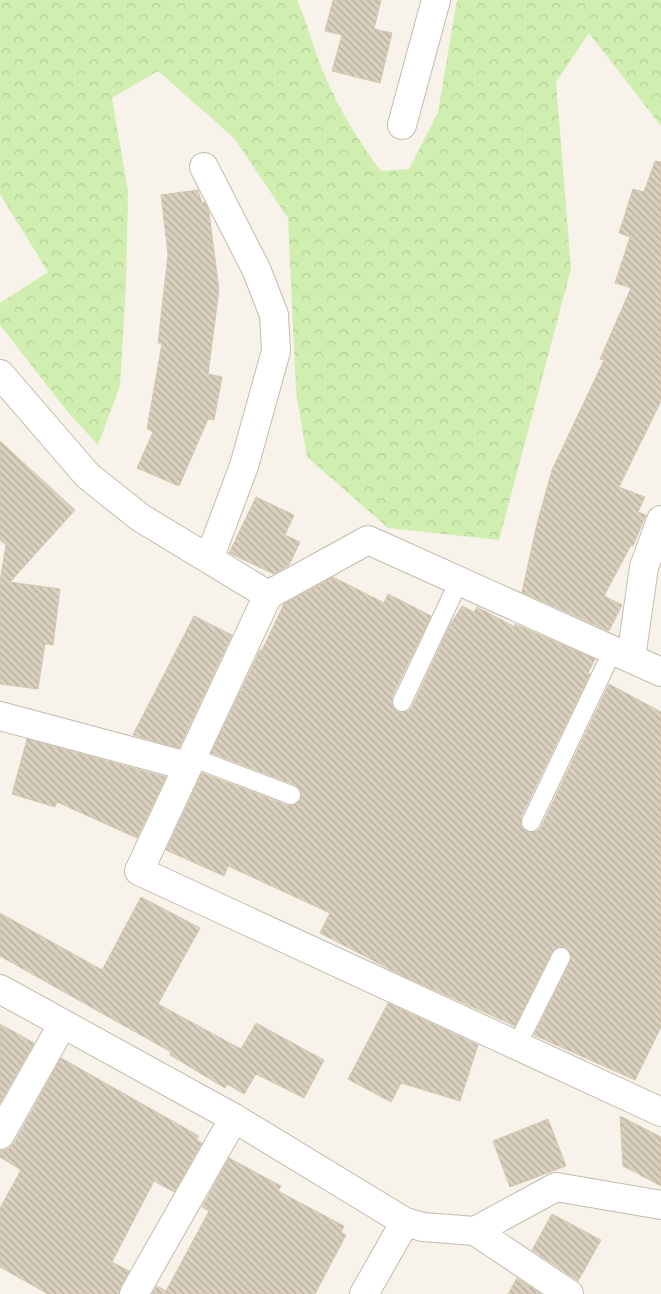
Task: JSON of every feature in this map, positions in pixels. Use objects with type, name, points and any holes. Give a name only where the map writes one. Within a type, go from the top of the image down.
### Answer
[{"type":"street","points":[[402,125],[436,0]]},
{"type":"street","points":[[204,167],[257,271],[274,315],[276,352],[244,466],[209,559]]},
{"type":"street","points":[[0,374],[88,476],[141,518],[268,595]]},
{"type":"street","points":[[622,654],[644,567],[661,520]]},
{"type":"street","points":[[661,672],[368,540],[268,595],[139,871],[661,1112]]},
{"type":"street","points":[[0,716],[189,762]]},
{"type":"street","points":[[0,989],[62,1025],[234,1118],[405,1222],[423,1226],[475,1231],[569,1294]]},
{"type":"street","points":[[0,1135],[62,1025]]},
{"type":"street","points":[[134,1294],[234,1118]]},
{"type":"street","points":[[475,1231],[556,1187],[661,1205]]},
{"type":"street","points":[[364,1294],[405,1222]]},
{"type":"lane","points":[[402,702],[459,581]]},
{"type":"lane","points":[[531,822],[622,654]]},
{"type":"lane","points":[[189,762],[291,795]]},
{"type":"lane","points":[[517,1045],[561,957]]},
{"type":"green space","points":[[0,0],[297,0],[321,67],[337,101],[357,137],[381,171],[409,169],[438,112],[457,0],[661,0],[661,126],[589,33],[556,82],[571,269],[499,540],[388,528],[307,457],[296,392],[288,218],[234,138],[158,71],[112,98],[128,192],[126,285],[120,386],[98,445],[66,410],[0,325],[0,303],[48,272],[0,194]]},
{"type":"building","points":[[333,0],[381,0],[374,29],[392,33],[380,83],[332,71],[342,35],[325,31]]},
{"type":"building","points":[[655,161],[661,162],[661,401],[619,487],[645,497],[638,512],[646,515],[633,546],[631,545],[604,596],[622,605],[609,631],[522,592],[537,524],[552,470],[604,360],[600,359],[631,288],[615,283],[630,237],[619,233],[633,189],[644,192]]},
{"type":"building","points":[[198,190],[202,203],[205,202],[209,212],[219,290],[208,374],[222,377],[214,420],[208,419],[179,486],[137,468],[153,432],[147,429],[162,343],[158,343],[168,254],[161,195]]},
{"type":"building","points":[[0,441],[75,510],[10,582],[60,589],[53,645],[45,644],[38,689],[0,684],[0,581],[6,545],[0,540]]},
{"type":"building","points":[[256,497],[294,515],[285,535],[300,542],[289,565],[274,574],[229,553]]},
{"type":"building","points":[[333,577],[384,603],[388,594],[431,616],[392,697],[393,708],[398,712],[408,711],[412,707],[450,625],[462,606],[474,612],[477,607],[515,627],[515,624],[595,659],[588,673],[590,674],[521,817],[522,828],[527,832],[537,831],[541,827],[609,684],[661,712],[661,1027],[635,1080],[534,1035],[570,962],[570,952],[565,947],[556,948],[552,952],[515,1026],[401,975],[320,933],[330,913],[228,866],[224,876],[166,850],[202,773],[287,805],[293,805],[301,799],[301,793],[295,785],[211,753],[284,604]]},
{"type":"building","points":[[194,616],[232,635],[179,748],[133,735]]},
{"type":"building","points":[[27,739],[166,777],[137,838],[57,802],[55,807],[12,794]]},
{"type":"building","points":[[141,897],[200,928],[158,1004],[241,1049],[256,1023],[324,1060],[304,1098],[256,1074],[244,1094],[227,1084],[225,1088],[170,1055],[171,1052],[0,956],[0,913],[102,970]]},
{"type":"building","points":[[388,1003],[478,1045],[460,1101],[401,1083],[391,1102],[348,1079]]},
{"type":"building","points":[[0,1024],[34,1043],[0,1103]]},
{"type":"building","points":[[61,1058],[199,1136],[196,1140],[202,1143],[174,1192],[154,1181],[112,1262],[129,1271],[118,1294],[48,1294],[0,1267],[0,1208],[21,1170],[0,1157],[0,1151],[8,1149],[14,1143]]},
{"type":"building","points":[[620,1116],[661,1137],[661,1186],[623,1166]]},
{"type":"building","points":[[548,1119],[566,1166],[510,1187],[493,1141]]},
{"type":"building","points":[[229,1158],[281,1186],[278,1191],[344,1226],[341,1232],[346,1235],[315,1294],[152,1294],[157,1286],[166,1291],[209,1211],[202,1207]]},
{"type":"building","points":[[552,1214],[601,1240],[578,1281],[532,1250]]},
{"type":"building","points":[[517,1278],[541,1294],[508,1294]]}]
